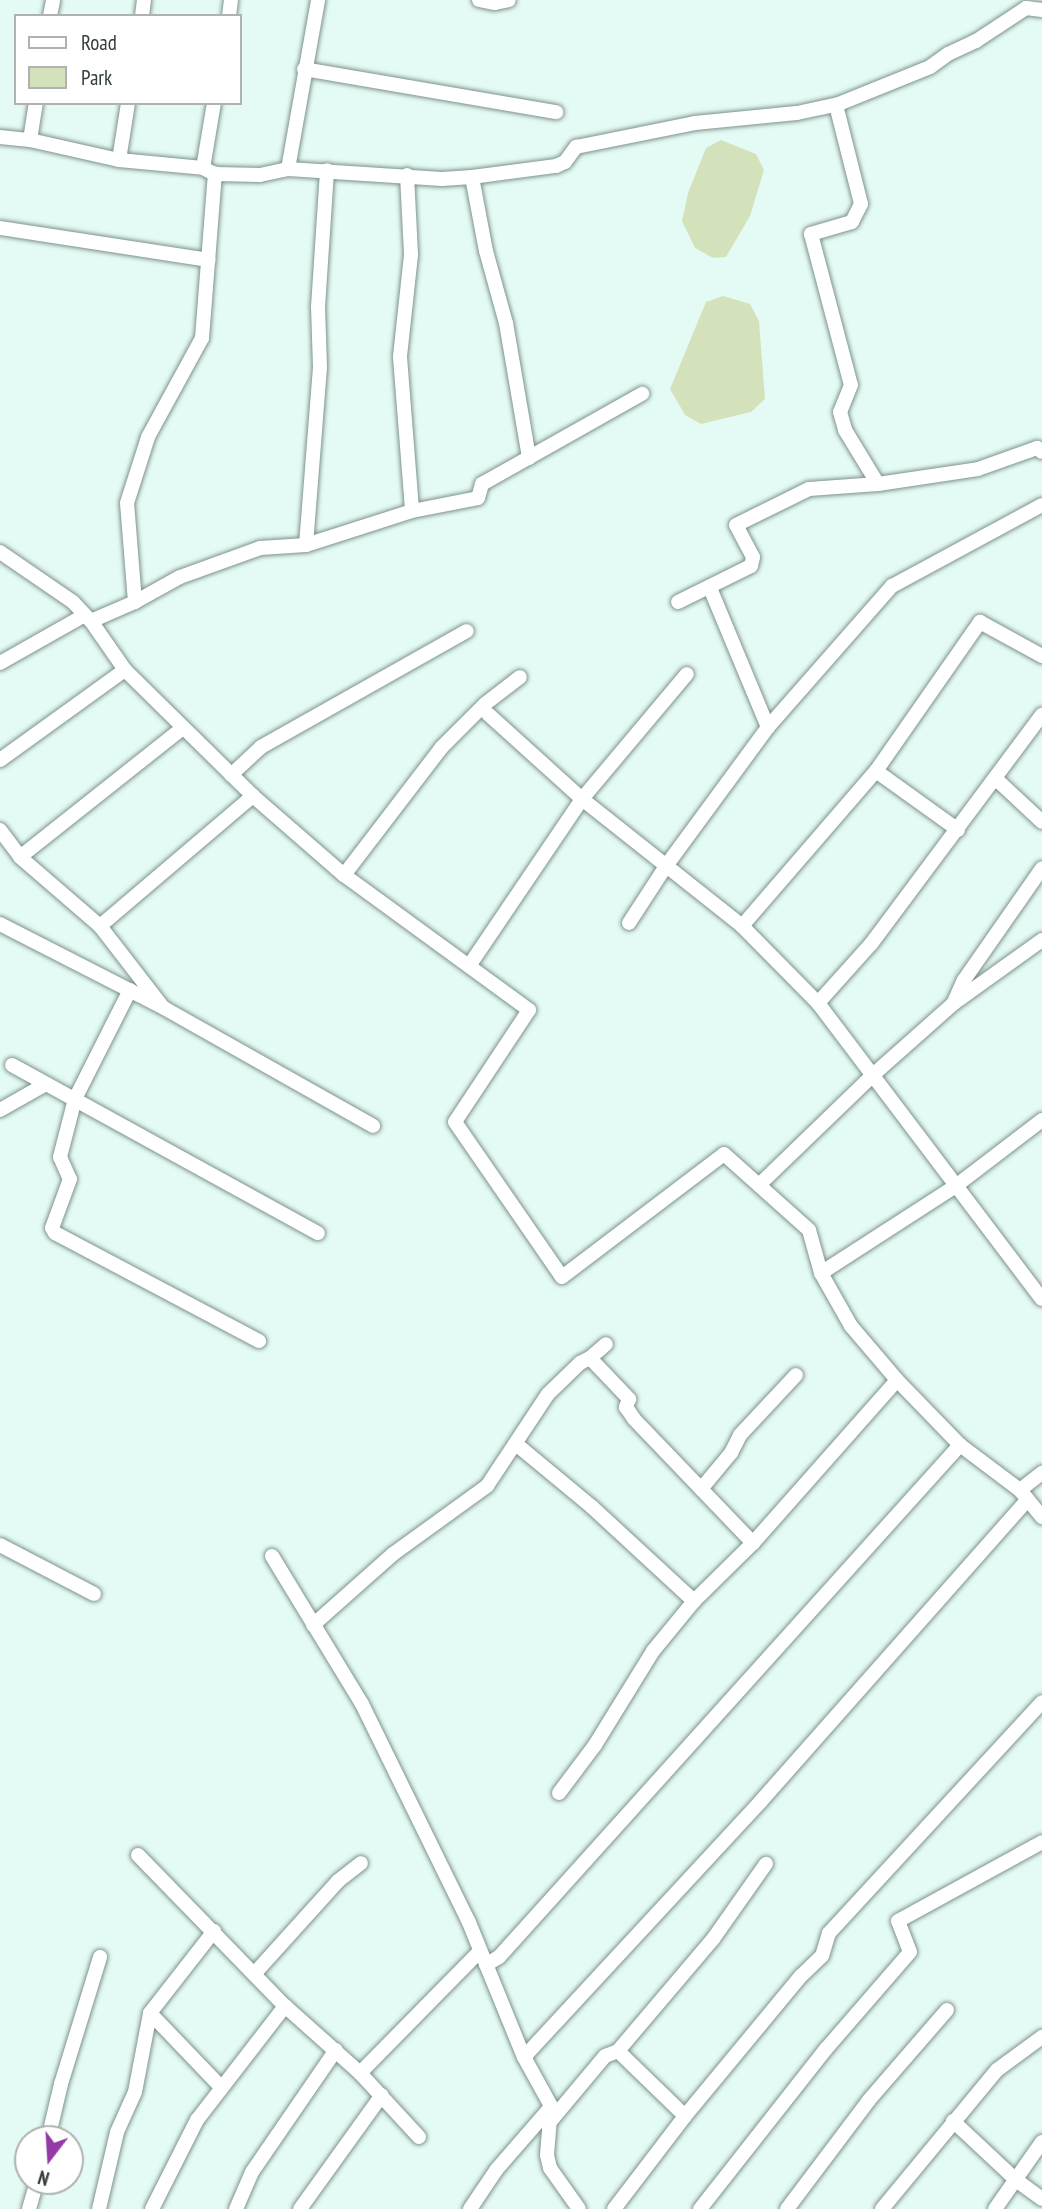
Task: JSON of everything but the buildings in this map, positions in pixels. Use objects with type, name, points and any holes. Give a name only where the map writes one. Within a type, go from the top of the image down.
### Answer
[{"type":"street","points":[[288,169],[318,0]]},
{"type":"street","points":[[479,0],[495,3],[509,0]]},
{"type":"street","points":[[0,138],[30,141],[119,160],[209,171],[260,175],[288,169],[442,179],[472,177],[556,166],[565,162],[576,147],[695,122],[797,113],[836,105],[930,66],[976,41],[1026,8],[1042,10]]},
{"type":"street","points":[[304,69],[556,112]]},
{"type":"street","points":[[30,141],[36,105]]},
{"type":"street","points":[[119,160],[128,105]]},
{"type":"street","points":[[135,602],[127,503],[148,437],[202,338],[209,260],[209,171],[214,105]]},
{"type":"street","points":[[836,105],[861,204],[852,222],[811,234],[851,385],[840,412],[845,430],[878,484]]},
{"type":"street","points":[[306,545],[320,368],[318,307],[327,170]]},
{"type":"street","points":[[407,175],[411,255],[401,370],[412,511]]},
{"type":"street","points":[[472,177],[486,251],[506,323],[528,458]]},
{"type":"street","points":[[0,228],[209,260]]},
{"type":"street","points":[[0,663],[87,618],[135,602],[180,577],[260,548],[306,545],[412,511],[478,498],[482,484],[642,394]]},
{"type":"street","points":[[678,602],[743,572],[754,562],[737,530],[740,522],[809,489],[878,484],[978,469],[1037,448],[1042,452]]},
{"type":"street","points":[[629,923],[666,866],[768,727],[892,586],[1042,505]]},
{"type":"street","points":[[0,552],[73,602],[125,670],[253,796],[344,875],[529,1010],[455,1122],[562,1277],[724,1154],[808,1230],[821,1273],[851,1326],[897,1380],[960,1445],[1023,1495],[1042,1517]]},
{"type":"street","points":[[710,588],[768,727]]},
{"type":"street","points":[[742,926],[876,771],[980,622],[1042,656]]},
{"type":"street","points":[[232,775],[261,747],[467,631]]},
{"type":"street","points":[[0,760],[125,670]]},
{"type":"street","points":[[469,966],[582,799],[687,674]]},
{"type":"street","points":[[344,875],[441,748],[485,704],[520,677]]},
{"type":"street","points":[[488,714],[582,799],[742,926],[818,1003],[1039,1291]]},
{"type":"street","points":[[818,1003],[871,944],[1042,715]]},
{"type":"street","points":[[20,857],[183,727]]},
{"type":"street","points":[[876,771],[958,830]]},
{"type":"street","points":[[995,778],[1042,822]]},
{"type":"street","points":[[100,926],[253,796]]},
{"type":"street","points":[[0,830],[20,857],[100,926],[164,1008]]},
{"type":"street","points":[[954,1003],[964,980],[1042,868]]},
{"type":"street","points":[[0,924],[164,1008],[373,1126]]},
{"type":"street","points":[[759,1185],[874,1074],[954,1003],[1042,940]]},
{"type":"street","points":[[130,990],[75,1099],[60,1157],[71,1179],[52,1222],[55,1233],[259,1341]]},
{"type":"street","points":[[12,1066],[318,1233]]},
{"type":"street","points":[[0,1110],[46,1084]]},
{"type":"street","points":[[821,1273],[957,1185],[1042,1120]]},
{"type":"street","points":[[313,1625],[393,1554],[487,1486],[548,1394],[580,1363],[606,1344]]},
{"type":"street","points":[[590,1358],[629,1399],[626,1407],[634,1419],[752,1543]]},
{"type":"street","points":[[701,1489],[731,1453],[740,1435],[796,1375]]},
{"type":"street","points":[[558,1793],[594,1745],[653,1651],[694,1601],[752,1543],[897,1380]]},
{"type":"street","points":[[516,1444],[530,1452],[694,1601]]},
{"type":"street","points":[[486,1965],[499,1957],[960,1445]]},
{"type":"street","points":[[524,2057],[761,1801],[1042,1473]]},
{"type":"street","points":[[0,1545],[94,1594]]},
{"type":"street","points":[[272,1556],[362,1704],[468,1920],[524,2057],[551,2106],[547,2155],[550,2168],[579,2209]]},
{"type":"street","points":[[614,2209],[685,2116],[801,1976],[822,1956],[829,1933],[1042,1702]]},
{"type":"street","points":[[700,2209],[826,2049],[910,1952],[898,1921],[1042,1842]]},
{"type":"street","points":[[138,1855],[285,2006],[382,2095],[419,2137]]},
{"type":"street","points":[[255,1973],[338,1881],[360,1863]]},
{"type":"street","points":[[548,2124],[605,2056],[618,2051],[713,1939],[766,1864]]},
{"type":"street","points":[[99,2209],[117,2132],[135,2092],[150,2013],[214,1931]]},
{"type":"street","points":[[360,2073],[480,1951]]},
{"type":"street","points":[[51,2125],[61,2084],[100,1957]]},
{"type":"street","points":[[152,2209],[197,2120],[285,2006]]},
{"type":"street","points":[[787,2209],[869,2099],[947,2010]]},
{"type":"street","points":[[150,2013],[221,2087]]},
{"type":"street","points":[[882,2209],[997,2070],[1042,2037]]},
{"type":"street","points":[[236,2209],[252,2172],[336,2050]]},
{"type":"street","points":[[618,2051],[685,2116]]},
{"type":"street","points":[[300,2209],[382,2095]]},
{"type":"street","points":[[470,2209],[496,2169],[551,2106]]},
{"type":"street","points":[[954,2121],[1016,2180],[1042,2199]]},
{"type":"street","points":[[995,2209],[1042,2143]]},
{"type":"green space","points":[[721,140],[756,154],[764,170],[750,216],[726,257],[713,258],[695,248],[682,221],[688,193],[706,148]]},
{"type":"green space","points":[[723,296],[750,304],[759,321],[765,399],[751,412],[701,424],[685,415],[670,389],[706,302]]}]
